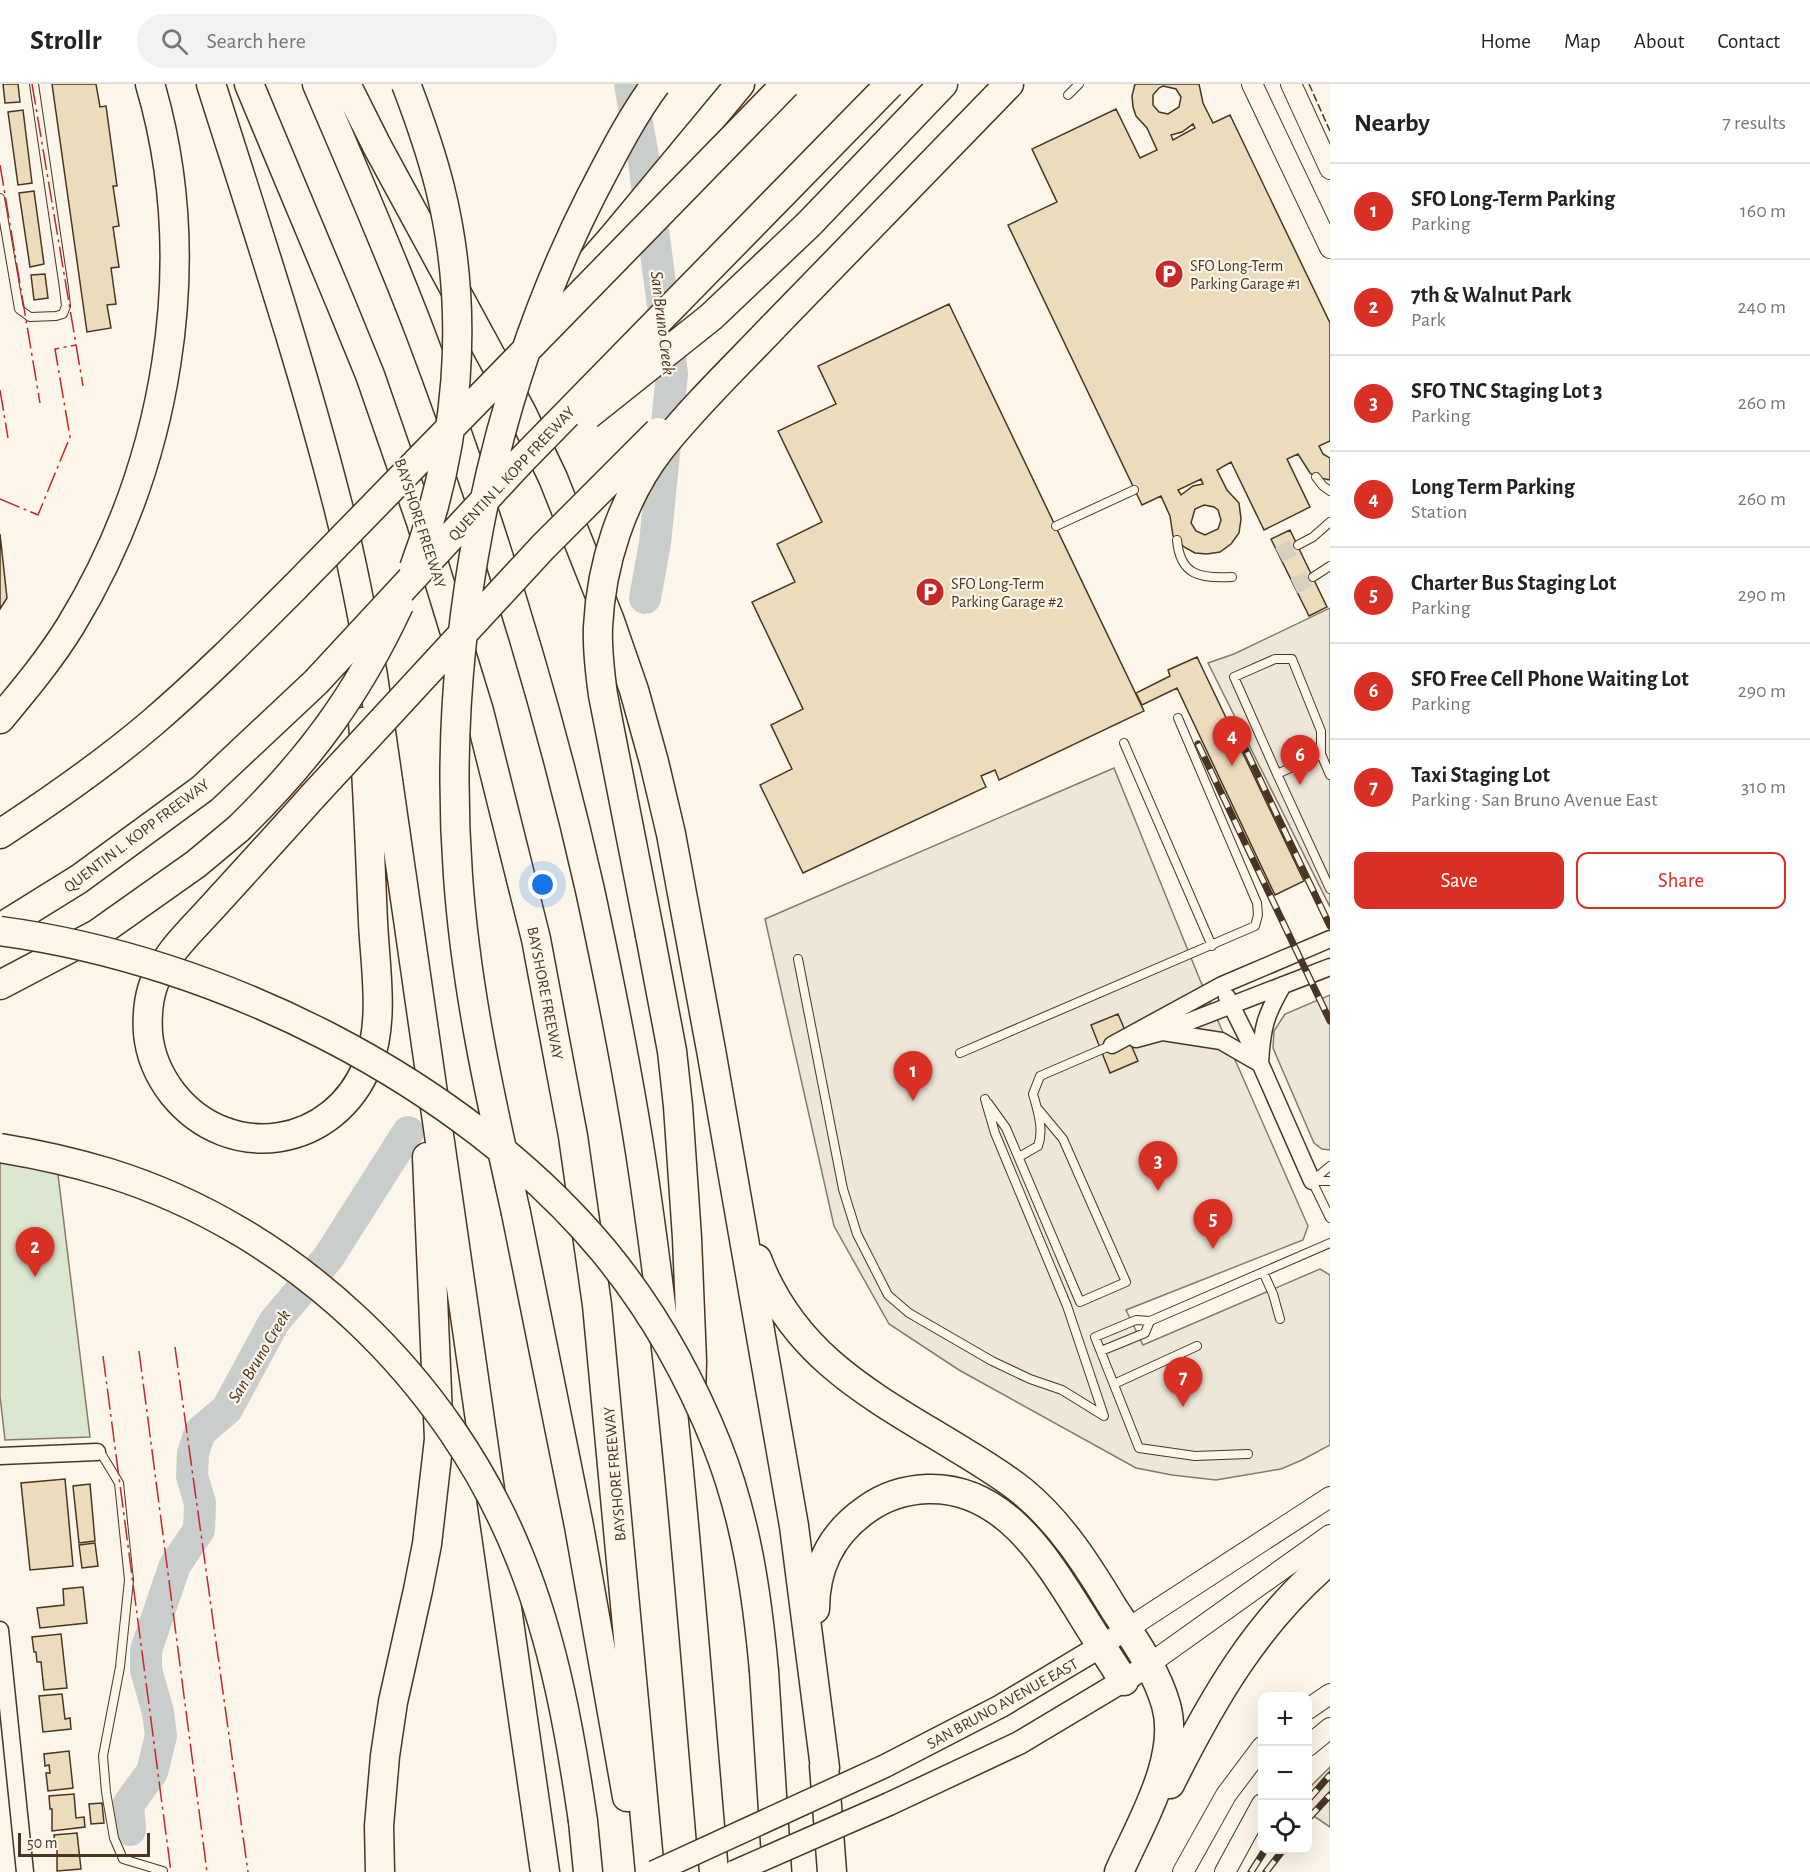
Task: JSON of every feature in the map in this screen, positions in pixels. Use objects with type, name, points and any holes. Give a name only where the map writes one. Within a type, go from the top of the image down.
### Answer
[{"type":"highway","points":[[0,719],[40,670],[71,625],[97,579],[120,532],[139,482],[153,434],[169,345],[174,252],[167,171],[150,84]]},
{"type":"highway","points":[[212,84],[282,309],[321,445],[352,564],[374,676],[545,1872]]},
{"type":"highway","name":"BAYSHORE FREEWAY","points":[[249,84],[353,333],[421,522],[479,711],[536,939],[573,1136],[596,1295],[652,1872]]},
{"type":"highway","points":[[317,84],[417,323],[482,503],[534,672],[571,813],[613,1001],[645,1187],[670,1387],[714,1872]]},
{"type":"highway","points":[[346,84],[382,156],[522,413],[553,478],[610,621],[636,700],[671,834],[724,1126],[794,1526],[825,1768]]},
{"type":"highway","points":[[0,985],[97,934],[196,864],[238,829],[278,789],[319,741],[353,693],[382,642],[407,588],[426,536],[443,474],[452,418],[457,351],[456,300],[451,247],[440,189],[424,133],[406,84]]},
{"type":"highway","points":[[640,1872],[579,1526],[475,1017],[463,935],[455,812],[456,749],[466,616],[489,481],[525,352],[560,262],[623,135],[656,84]]},
{"type":"highway","points":[[0,834],[54,798],[151,724],[203,677],[295,587],[786,84]]},
{"type":"highway","name":"QUENTIN L. KOPP FREEWAY","points":[[0,929],[79,879],[202,789],[316,682],[520,462],[891,84]]},
{"type":"highway","points":[[520,462],[552,444],[711,317],[809,224],[944,84]]},
{"type":"highway","points":[[688,1582],[692,1361],[683,1165],[672,1051],[598,661],[599,608],[607,564],[626,507],[641,477],[659,450],[683,421],[1009,84]]},
{"type":"highway","points":[[386,493],[607,244],[736,89]]},
{"type":"highway","points":[[321,445],[330,482],[345,576],[362,703],[376,981],[375,1041],[368,1064],[358,1084],[345,1103],[327,1119],[308,1130],[287,1136],[264,1139],[241,1137],[219,1130],[197,1118],[165,1084],[155,1065],[149,1044],[149,1003],[153,985],[176,948],[312,797],[487,605],[646,443],[773,327]]},
{"type":"highway","points":[[0,929],[87,947],[159,968],[232,993],[301,1023],[368,1059],[430,1099],[493,1145],[552,1196],[603,1251],[626,1280],[666,1341],[702,1410],[729,1480],[749,1555],[756,1593],[764,1671],[777,1872]]},
{"type":"highway","points":[[380,1872],[379,1826],[385,1756],[393,1702],[427,1544],[438,1439],[427,1162],[432,1083]]},
{"type":"highway","points":[[724,1126],[744,1215],[757,1258],[773,1293],[802,1336],[828,1363],[871,1395],[990,1468],[1023,1492],[1056,1524],[1074,1547],[1148,1665],[1168,1712],[1167,1749],[1157,1785],[1119,1872]]},
{"type":"highway","points":[[0,1148],[50,1157],[110,1173],[165,1194],[219,1220],[268,1250],[320,1287],[357,1320],[396,1360],[435,1406],[467,1453],[496,1504],[520,1557],[541,1614],[571,1741],[588,1872]]},
{"type":"highway","points":[[832,1872],[815,1617],[818,1580],[823,1560],[836,1538],[851,1521],[880,1501],[918,1490],[946,1490],[975,1499],[1001,1513],[1022,1530],[1042,1556],[1124,1681]]},
{"type":"highway","points":[[1119,1872],[1164,1795],[1208,1710],[1235,1666],[1277,1611],[1330,1560]]},
{"type":"main road","name":"SAN BRUNO AVENUE EAST","points":[[652,1872],[885,1766],[1001,1706],[1101,1646]]},
{"type":"main road","points":[[734,1872],[889,1804],[1019,1743],[1148,1665]]},
{"type":"street","points":[[1252,84],[1330,248]]},
{"type":"street","points":[[1291,84],[1330,169]]},
{"type":"street","points":[[1112,1045],[1222,985],[1330,939]]},
{"type":"street","points":[[1112,1045],[1162,1032],[1330,967]]},
{"type":"street","points":[[1222,985],[1260,1063],[1312,1181]]},
{"type":"street","points":[[1260,1063],[1262,1036],[1268,1011],[1283,985]]},
{"type":"street","points":[[1162,1032],[1221,1041],[1260,1063]]},
{"type":"street","points":[[0,1456],[97,1452]]},
{"type":"street","name":"SAN BRUNO AVENUE EAST","points":[[1101,1646],[1330,1497]]},
{"type":"street","points":[[1148,1665],[1330,1535]]},
{"type":"street","points":[[0,1630],[24,1872]]},
{"type":"street","points":[[1312,1706],[1330,1694]]},
{"type":"street","points":[[1312,1743],[1330,1728]]},
{"type":"street","points":[[1183,1872],[1226,1795],[1258,1752]]},
{"type":"street","points":[[1225,1872],[1258,1813]]},
{"type":"lane","points":[[0,198],[20,309],[30,317],[63,314],[66,306],[64,288],[34,84]]},
{"type":"lane","points":[[1068,95],[1079,84]]},
{"type":"lane","points":[[1316,477],[1330,491]]},
{"type":"lane","points":[[1056,526],[1134,490]]},
{"type":"lane","points":[[1298,545],[1313,537],[1330,522]]},
{"type":"lane","points":[[1177,540],[1178,556],[1194,574],[1212,578],[1232,577]]},
{"type":"lane","points":[[1313,577],[1330,566]]},
{"type":"lane","points":[[1330,775],[1322,754],[1322,731],[1292,660],[1275,660],[1234,677],[1330,889]]},
{"type":"lane","points":[[960,1053],[1255,926],[1258,915],[1257,903],[1178,718]]},
{"type":"lane","points":[[1124,743],[1212,946]]},
{"type":"lane","points":[[1276,774],[1322,754]]},
{"type":"lane","points":[[798,959],[843,1189],[857,1234],[888,1295],[909,1313],[992,1361],[1030,1379],[1062,1390],[1104,1416],[1067,1306],[995,1133],[985,1099],[1006,1128],[1080,1302],[1126,1282],[1063,1139],[1038,1109]]},
{"type":"lane","points":[[1019,1157],[1038,1146],[1042,1137],[1038,1109],[1033,1094],[1040,1076],[1112,1045]]},
{"type":"lane","points":[[1312,1181],[1330,1166]]},
{"type":"lane","points":[[1312,1181],[1330,1181]]},
{"type":"lane","points":[[1312,1181],[1330,1218]]},
{"type":"lane","points":[[1248,1454],[1195,1456],[1139,1448],[1095,1337],[1136,1320],[1150,1321],[1330,1243]]},
{"type":"lane","points":[[1263,1272],[1273,1294],[1280,1319]]},
{"type":"lane","points":[[1101,1351],[1145,1333],[1150,1321]]},
{"type":"lane","points":[[1114,1384],[1197,1346]]},
{"type":"lane","points":[[97,1452],[102,1455],[119,1483],[129,1580],[120,1667],[103,1756],[106,1792],[114,1838],[123,1859],[163,1871]]},
{"type":"green space","points":[[0,1140],[56,1158],[90,1437],[5,1440],[0,1396]]},
{"type":"shaded area","points":[[1330,608],[1330,907],[1208,663],[1234,654]]},
{"type":"shaded area","points":[[1114,768],[1200,980],[1308,1226],[1303,1240],[1126,1310],[1143,1345],[1320,1269],[1330,1275],[1330,1445],[1281,1469],[1216,1480],[1136,1468],[959,1370],[889,1324],[834,1226],[765,919]]},
{"type":"shaded area","points":[[1330,995],[1330,1150],[1322,1149],[1314,1143],[1273,1048],[1274,1031],[1285,1014]]},
{"type":"shaded area","points":[[1330,1767],[1330,1827],[1312,1815],[1312,1785]]},
{"type":"building","points":[[3,84],[18,84],[20,102],[5,103]]},
{"type":"building","points":[[52,84],[96,84],[100,107],[106,106],[117,186],[113,186],[119,226],[113,227],[119,267],[111,268],[116,304],[107,305],[111,328],[87,332]]},
{"type":"building","name":"SFO Long-Term Parking Garage #1","points":[[1135,84],[1199,84],[1203,103],[1213,123],[1230,115],[1330,323],[1330,441],[1319,446],[1323,454],[1330,458],[1330,480],[1310,473],[1298,454],[1287,459],[1310,507],[1264,530],[1231,462],[1217,470],[1227,490],[1239,503],[1241,519],[1239,533],[1231,544],[1220,552],[1195,553],[1184,547],[1173,536],[1170,516],[1161,496],[1142,505],[1008,225],[1057,202],[1032,149],[1116,109],[1140,158],[1157,150],[1147,128],[1136,116],[1132,96]],"holes":[[[1163,86],[1176,89],[1181,97],[1179,107],[1168,114],[1159,112],[1153,105],[1153,95]],[[1193,124],[1195,128],[1173,140],[1171,135],[1182,132]],[[1201,479],[1203,484],[1193,486],[1181,495],[1178,490]],[[1204,505],[1218,510],[1221,520],[1218,529],[1205,535],[1196,531],[1191,523],[1195,509]]]},
{"type":"building","points":[[23,110],[32,183],[18,185],[8,112]]},
{"type":"building","points":[[34,191],[44,264],[30,267],[19,193]]},
{"type":"building","points":[[45,274],[48,298],[34,300],[31,275]]},
{"type":"building","name":"SFO Long-Term Parking Garage #2","points":[[949,304],[1144,711],[999,780],[995,770],[981,776],[986,787],[803,873],[760,785],[792,769],[771,725],[803,709],[752,602],[795,582],[777,544],[822,522],[778,431],[836,404],[818,366]]},
{"type":"building","points":[[1290,530],[1327,607],[1309,616],[1271,539]]},
{"type":"building","points":[[0,534],[7,598],[0,609]]},
{"type":"building","points":[[1197,657],[1304,881],[1275,895],[1177,688],[1142,705],[1136,693],[1170,676],[1168,670]]},
{"type":"building","points":[[1118,1014],[1138,1061],[1110,1073],[1091,1025]]},
{"type":"building","points":[[65,1479],[73,1566],[30,1570],[21,1483]]},
{"type":"building","points":[[90,1484],[95,1541],[79,1543],[73,1486]]},
{"type":"building","points":[[95,1543],[98,1566],[82,1568],[79,1545]]},
{"type":"building","points":[[83,1587],[87,1623],[40,1628],[37,1608],[64,1605],[63,1589]]},
{"type":"building","points":[[61,1634],[67,1688],[44,1690],[41,1662],[37,1662],[32,1637]]},
{"type":"building","points":[[62,1694],[65,1719],[70,1718],[71,1729],[43,1732],[39,1696]]},
{"type":"building","points":[[69,1751],[73,1788],[48,1791],[46,1773],[50,1773],[49,1765],[45,1766],[44,1754]]},
{"type":"building","points":[[74,1794],[76,1818],[84,1817],[85,1827],[52,1831],[52,1809],[50,1809],[49,1796]]},
{"type":"building","points":[[102,1803],[104,1823],[91,1824],[89,1804]]},
{"type":"building","points":[[77,1833],[81,1869],[57,1871],[57,1844],[55,1845],[54,1835]]},
{"type":"waterway","name":"San Bruno Creek","points":[[630,84],[644,162],[672,374],[655,543],[645,598]]},
{"type":"waterway","name":"San Bruno Creek","points":[[130,1830],[128,1805],[152,1772],[161,1736],[158,1712],[146,1670],[146,1650],[175,1565],[199,1530],[200,1503],[192,1476],[193,1453],[200,1432],[227,1409],[274,1322],[328,1258],[408,1132]]},
{"type":"tunnel","points":[[1279,555],[1298,545]]},
{"type":"tunnel","points":[[1294,586],[1313,577]]},
{"type":"railway","points":[[1235,727],[1330,926]]},
{"type":"railway","points":[[1198,744],[1330,1021]]},
{"type":"railway","points":[[1312,1795],[1330,1775]]},
{"type":"railway","points":[[1312,1815],[1330,1795]]},
{"type":"railway","points":[[1251,1872],[1262,1854]]},
{"type":"railway","points":[[1266,1872],[1280,1854]]},
{"type":"fence","points":[[1309,84],[1330,131]]},
{"type":"power","points":[[32,84],[83,386]]},
{"type":"power","points":[[0,165],[40,403]]},
{"type":"power","points":[[0,499],[38,515],[70,437],[55,349],[76,345]]},
{"type":"power","points":[[0,390],[8,438]]},
{"type":"power","points":[[175,1347],[248,1872]]},
{"type":"power","points":[[139,1351],[207,1872]]},
{"type":"power","points":[[103,1356],[171,1872]]},
{"type":"place","name":"SFO Long-Term Parking Garage #1","points":[[1169,274]]},
{"type":"place","name":"SFO Long-Term Parking Garage #2","points":[[930,592]]},
{"type":"place","name":"Long Term Parking","points":[[1232,766]]},
{"type":"place","name":"SFO Free Cell Phone Waiting Lot","points":[[1300,785]]},
{"type":"place","name":"SFO Long-Term Parking","points":[[913,1101]]},
{"type":"place","name":"SFO TNC Staging Lot 3","points":[[1158,1191]]},
{"type":"place","name":"Charter Bus Staging Lot","points":[[1213,1249]]},
{"type":"place","name":"7th & Walnut Park","points":[[35,1277]]},
{"type":"place","name":"Taxi Staging Lot","points":[[1183,1407]]}]
